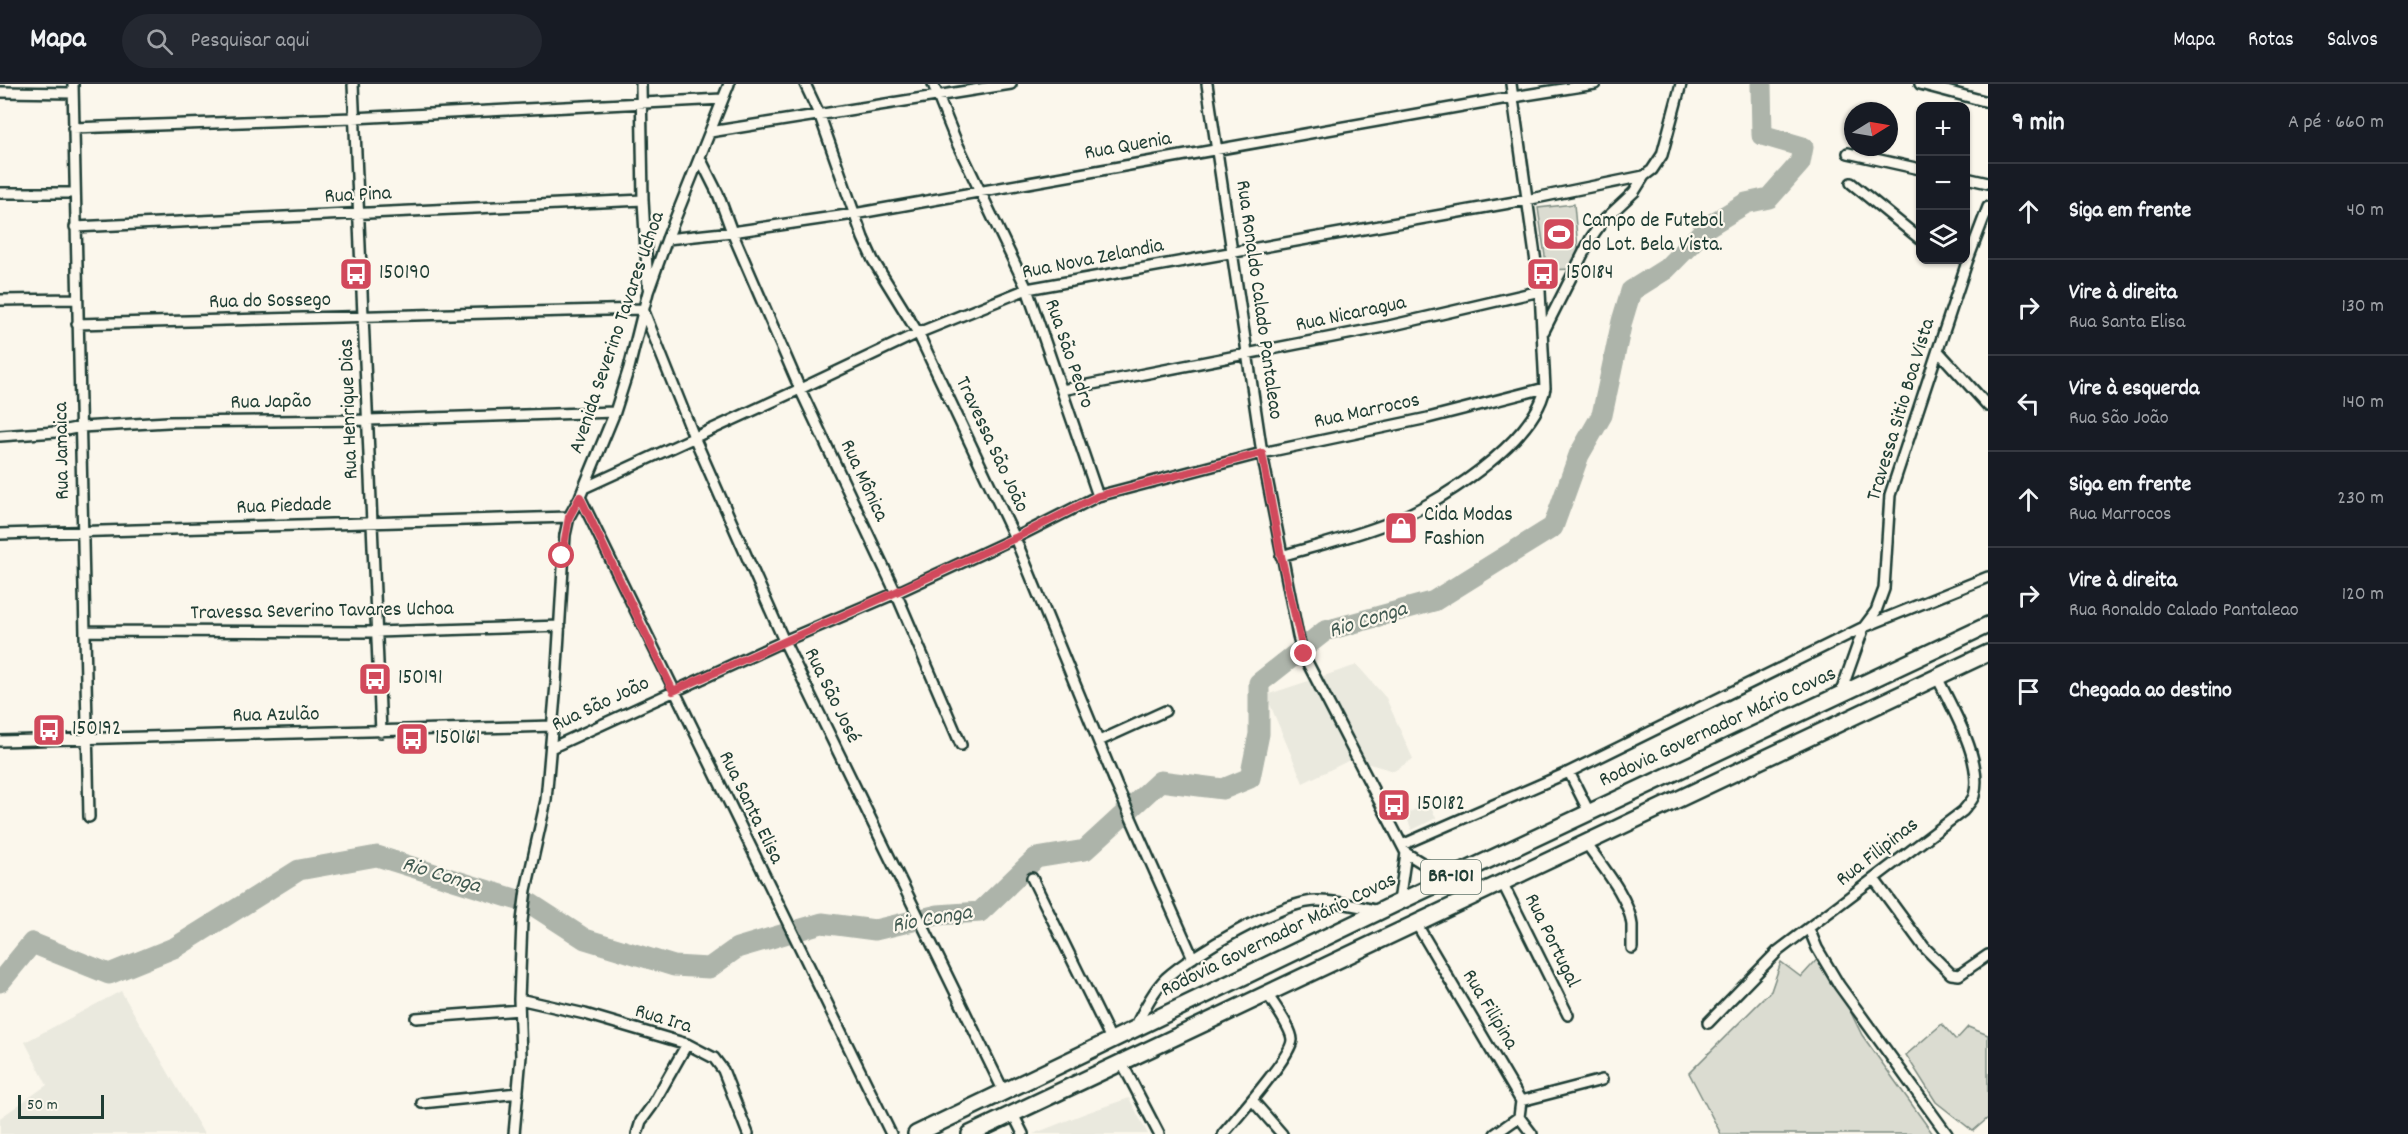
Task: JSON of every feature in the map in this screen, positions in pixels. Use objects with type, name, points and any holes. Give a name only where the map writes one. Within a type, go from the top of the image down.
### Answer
[{"type":"highway","name":"Rodovia Governador Mário Covas","points":[[916,1134],[1380,911],[1988,624]]},
{"type":"highway","name":"BR-101","points":[[970,1134],[1988,653]]},
{"type":"street","name":"Rua Henrique Dias","points":[[353,84],[381,732]]},
{"type":"street","points":[[641,84],[643,200],[648,292]]},
{"type":"street","name":"Avenida Severino Tavares Uchoa","points":[[514,1134],[521,1056],[519,999],[522,921],[526,890],[546,800],[560,626],[562,556],[569,517],[582,493],[615,412],[630,368],[648,292],[729,84]]},
{"type":"street","name":"Travessa São João","points":[[805,84],[820,116],[854,214],[873,260],[918,333],[1015,538],[1116,784],[1193,958]]},
{"type":"street","name":"Rua São Pedro","points":[[933,84],[979,190],[1027,289],[1098,496]]},
{"type":"street","points":[[710,132],[1011,84]]},
{"type":"street","name":"Rua Ronaldo Calado Pantaleao","points":[[1207,84],[1262,453],[1298,636],[1304,654],[1404,849]]},
{"type":"street","points":[[1281,556],[1388,524],[1417,510],[1477,474],[1512,441],[1538,412],[1545,388],[1540,291],[1511,84]]},
{"type":"street","name":"Rua Quenia","points":[[667,239],[854,214],[979,190],[1595,84]]},
{"type":"street","points":[[1543,334],[1591,238],[1602,222],[1634,192],[1662,155],[1681,84]]},
{"type":"street","points":[[1920,84],[1988,102]]},
{"type":"street","points":[[0,92],[73,88]]},
{"type":"street","name":"Rua Jamaica","points":[[73,88],[89,816]]},
{"type":"street","points":[[73,128],[353,118],[722,99]]},
{"type":"street","points":[[1862,156],[1916,168]]},
{"type":"street","name":"Rua Mônica","points":[[700,159],[718,194],[732,232],[800,389],[896,592],[961,745]]},
{"type":"street","name":"Rua Nova Zelandia","points":[[582,493],[694,437],[918,333],[1027,289],[1526,200],[1644,176]]},
{"type":"street","points":[[1970,179],[1988,183]]},
{"type":"street","points":[[1851,183],[1916,236]]},
{"type":"street","points":[[0,193],[74,193]]},
{"type":"street","name":"Rua Pina","points":[[75,227],[643,200]]},
{"type":"street","name":"Travessa Sitio Boa Vista","points":[[1970,246],[1988,207]]},
{"type":"street","name":"Travessa Sitio Boa Vista","points":[[1841,692],[1864,627],[1876,610],[1884,589],[1890,495],[1939,352],[1962,264]]},
{"type":"street","name":"Rua Nicaragua","points":[[1062,390],[1248,355],[1540,291]]},
{"type":"street","points":[[0,300],[77,299]]},
{"type":"street","name":"Rua do Sossego","points":[[77,324],[643,309]]},
{"type":"street","name":"Rua São José","points":[[643,309],[694,437],[784,641],[1004,1092]]},
{"type":"street","points":[[1939,352],[1988,406]]},
{"type":"street","name":"Rua Marrocos","points":[[896,592],[1015,538],[1098,496],[1262,453],[1428,418],[1545,388]]},
{"type":"street","name":"Rua Japão","points":[[0,436],[56,432],[81,427],[168,422],[368,420],[615,412]]},
{"type":"street","name":"Rua Santa Elisa","points":[[582,493],[673,691],[891,1134]]},
{"type":"street","name":"Rua Piedade","points":[[0,534],[569,517]]},
{"type":"street","points":[[1404,849],[1569,772],[1864,627],[1988,577]]},
{"type":"street","name":"Rua São João","points":[[551,748],[896,592]]},
{"type":"street","name":"Travessa Severino Tavares Uchoa","points":[[85,631],[376,632],[560,626]]},
{"type":"street","name":"Rua Filipinas","points":[[1708,1023],[1778,951],[1963,811],[1973,798],[1976,783],[1965,733],[1937,677]]},
{"type":"street","points":[[1099,741],[1165,711]]},
{"type":"street","name":"Rua Azulão","points":[[0,741],[553,726]]},
{"type":"street","points":[[1569,772],[1589,812]]},
{"type":"street","points":[[1586,843],[1625,904],[1632,923],[1632,948]]},
{"type":"street","points":[[1404,849],[1448,879]]},
{"type":"street","points":[[1399,902],[1404,849]]},
{"type":"street","points":[[1032,878],[1112,1039]]},
{"type":"street","points":[[1874,879],[1924,947],[1951,974],[1955,976],[1988,955]]},
{"type":"street","name":"Rua Portugal","points":[[1502,882],[1568,1016]]},
{"type":"street","points":[[1134,1029],[1155,992],[1166,979],[1193,958],[1232,934],[1300,904],[1313,901],[1330,901],[1380,911]]},
{"type":"street","name":"Rua Filipina","points":[[1416,923],[1521,1101]]},
{"type":"street","points":[[1809,929],[1817,948],[1839,985],[1947,1134]]},
{"type":"street","points":[[1223,1134],[1252,1101],[1292,1040],[1268,995]]},
{"type":"street","name":"Rua Ira","points":[[519,999],[585,1014],[687,1044],[714,1058],[723,1070],[748,1134]]},
{"type":"street","points":[[416,1018],[519,1010]]},
{"type":"street","points":[[636,1134],[641,1121],[687,1044]]},
{"type":"street","points":[[1122,1063],[1158,1134]]},
{"type":"street","points":[[1532,1134],[1519,1117],[1521,1101],[1602,1080]]},
{"type":"street","points":[[422,1102],[518,1093]]},
{"type":"street","points":[[1252,1101],[1282,1134]]},
{"type":"street","points":[[1013,1114],[1023,1134]]},
{"type":"street","points":[[1495,1134],[1519,1117]]},
{"type":"shaded area","name":"Campo de Futebol do Lot. Bela Vista.","points":[[1574,204],[1579,260],[1573,269],[1547,270],[1538,208]]},
{"type":"shaded area","points":[[1357,665],[1386,698],[1413,759],[1394,771],[1352,759],[1303,783],[1266,695]]},
{"type":"shaded area","points":[[1429,803],[1436,818],[1412,830],[1405,814]]},
{"type":"shaded area","points":[[1822,954],[1862,1035],[1933,1134],[1721,1134],[1689,1073],[1771,991],[1781,962],[1801,977]]},
{"type":"shaded area","points":[[121,991],[204,1134],[0,1134],[0,1118],[47,1085],[25,1042]]},
{"type":"shaded area","points":[[1942,1024],[1956,1040],[1968,1027],[1988,1035],[1988,1118],[1973,1131],[1936,1102],[1906,1055]]},
{"type":"shaded area","points":[[1129,1098],[1148,1134],[1033,1134],[1086,1113]]},
{"type":"waterway","name":"Rio Conga","points":[[0,982],[32,943],[109,974],[176,947],[299,870],[377,856],[531,904],[585,939],[674,966],[709,968],[737,948],[822,923],[875,930],[938,915],[980,912],[1036,858],[1085,850],[1160,781],[1223,789],[1250,778],[1259,734],[1259,683],[1325,631],[1434,601],[1553,527],[1579,455],[1602,415],[1622,321],[1631,291],[1666,269],[1707,227],[1746,203],[1769,198],[1800,163],[1803,147],[1762,135],[1761,84]]},
{"type":"place","name":"Campo de Futebol do Lot. Bela Vista.","points":[[1559,234]]},
{"type":"place","name":"150190","points":[[356,274]]},
{"type":"place","name":"150184","points":[[1543,274]]},
{"type":"place","name":"Cida Modas Fashion","points":[[1401,528]]},
{"type":"place","name":"150191","points":[[375,679]]},
{"type":"place","name":"150192","points":[[49,730]]},
{"type":"place","name":"150161","points":[[412,739]]},
{"type":"place","name":"150182","points":[[1394,805]]},
{"type":"route","points":[[562,556],[569,517],[580,497],[673,691],[1015,538],[1098,496],[1262,453],[1281,556],[1304,654]]}]
